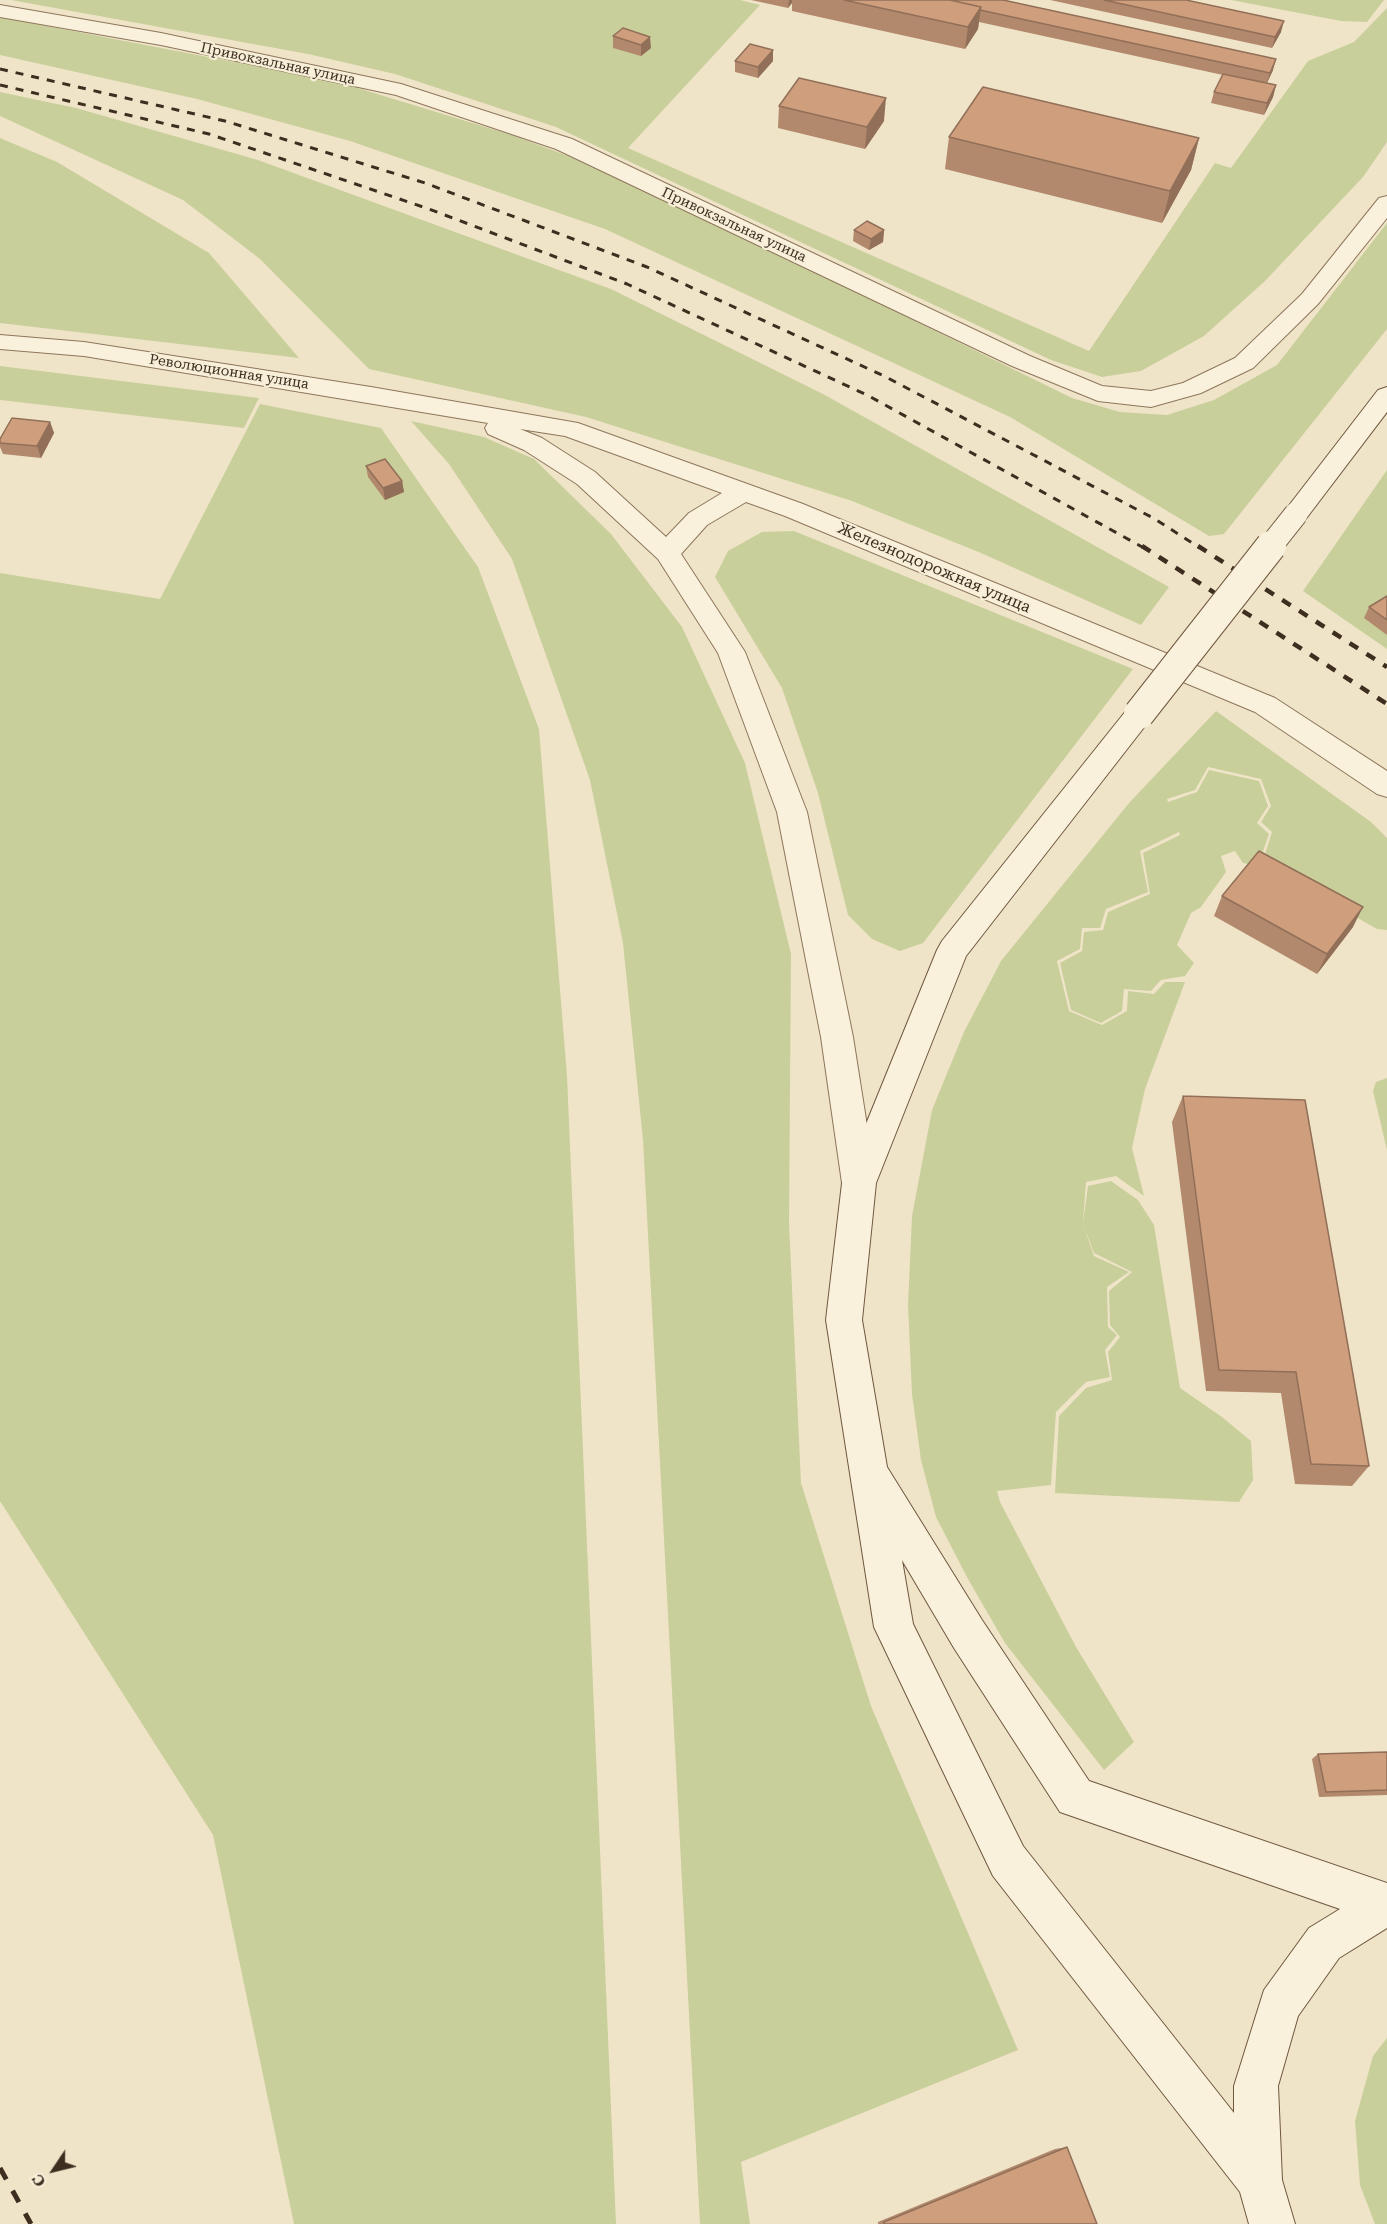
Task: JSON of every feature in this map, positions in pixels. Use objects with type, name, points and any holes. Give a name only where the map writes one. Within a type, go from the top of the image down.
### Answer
[{"type":"street","name":"Привокзальная улица","points":[[0,11],[161,39],[401,90],[564,144],[1021,361],[1098,393],[1151,399],[1192,388],[1244,363],[1310,299],[1387,203]]},
{"type":"street","name":"Революционная улица","points":[[0,342],[84,350],[457,410]]},
{"type":"street","points":[[859,1183],[952,950],[1387,395]]},
{"type":"street","name":"Железнодорожная улица","points":[[457,410],[569,429],[746,491],[1265,705],[1387,786]]},
{"type":"street","points":[[457,410],[533,444],[586,478],[667,553],[731,651],[792,812],[837,1037],[859,1183],[844,1320],[894,1627],[1008,1861],[1258,2180]]},
{"type":"street","points":[[667,553],[698,519],[746,491]]},
{"type":"street","points":[[866,1464],[968,1634],[1075,1797],[1387,1904]]},
{"type":"street","points":[[1272,2224],[1258,2180],[1256,2086],[1279,2005],[1324,1943],[1387,1904]]},
{"type":"green space","points":[[11,0],[740,0],[760,5],[628,148],[1089,351],[1215,163],[1231,168],[1308,61],[1354,42],[1387,8],[1387,142],[1363,177],[1265,281],[1204,336],[1141,371],[1102,377],[1051,360],[556,127],[395,74],[308,54]]},
{"type":"green space","points":[[1231,0],[1384,0],[1367,22],[1341,21]]},
{"type":"green space","points":[[0,17],[338,82],[515,136],[571,157],[724,227],[1072,398],[1120,412],[1167,415],[1214,400],[1277,365],[1387,223],[1387,329],[1224,534],[1209,536],[1010,417],[605,229],[350,141],[197,99],[0,55]]},
{"type":"green space","points":[[0,92],[76,108],[258,160],[611,289],[823,394],[1169,587],[1141,625],[981,553],[852,501],[586,417],[369,369],[260,259],[183,200],[0,116]]},
{"type":"green space","points":[[0,138],[57,162],[209,253],[299,358],[0,323]]},
{"type":"green space","points":[[0,366],[259,398],[244,428],[0,400]]},
{"type":"green space","points":[[260,404],[381,428],[478,567],[539,729],[567,1076],[616,2224],[294,2224],[213,1835],[0,1501],[0,573],[160,599]]},
{"type":"green space","points":[[411,421],[484,437],[534,459],[611,534],[682,627],[745,763],[791,954],[789,1223],[801,1483],[871,1706],[1018,2050],[741,2162],[750,2224],[700,2224],[643,1140],[623,943],[590,780],[512,559],[449,464]]},
{"type":"green space","points":[[1387,470],[1387,649],[1303,591]]},
{"type":"green space","points":[[794,531],[1133,669],[923,943],[900,951],[872,939],[848,915],[818,793],[782,688],[715,577],[728,551],[762,532]]},
{"type":"green space","points":[[1216,711],[1371,822],[1387,838],[1387,930],[1377,929],[1262,864],[1272,832],[1261,822],[1271,806],[1261,779],[1208,767],[1195,790],[1167,799],[1168,802],[1197,792],[1209,770],[1259,781],[1268,806],[1257,823],[1269,834],[1258,866],[1243,863],[1235,851],[1221,856],[1226,872],[1201,907],[1191,913],[1177,945],[1194,963],[1185,976],[1161,980],[1151,991],[1124,989],[1122,1011],[1101,1023],[1071,1010],[1060,963],[1082,951],[1084,932],[1103,930],[1108,912],[1150,894],[1143,853],[1180,835],[1179,832],[1140,851],[1148,892],[1106,909],[1100,928],[1082,928],[1080,949],[1057,961],[1069,1011],[1102,1025],[1127,1011],[1128,991],[1154,994],[1165,982],[1185,982],[1145,1089],[1132,1148],[1144,1196],[1116,1176],[1086,1182],[1083,1223],[1088,1186],[1111,1181],[1138,1200],[1154,1225],[1180,1388],[1222,1417],[1251,1441],[1253,1480],[1239,1502],[1055,1493],[1059,1416],[1086,1388],[1112,1380],[1108,1352],[1120,1337],[1110,1325],[1109,1291],[1132,1272],[1094,1253],[1083,1224],[1094,1256],[1129,1272],[1107,1287],[1108,1327],[1117,1335],[1105,1350],[1110,1377],[1086,1382],[1056,1412],[1051,1485],[997,1491],[1000,1502],[1076,1647],[1134,1742],[1104,1770],[1005,1643],[936,1517],[921,1460],[912,1394],[908,1305],[912,1216],[932,1110],[964,1032],[1001,961],[1129,803]]},
{"type":"green space","points":[[1387,1078],[1387,1150],[1373,1091],[1376,1082]]},
{"type":"green space","points":[[1387,2038],[1387,2224],[1375,2224],[1360,2185],[1355,2121],[1373,2056]]},
{"type":"building","points":[[844,0],[950,0],[981,7],[968,27]]},
{"type":"building","points":[[950,0],[1003,0],[1276,59],[1270,73],[980,10],[981,7]]},
{"type":"building","points":[[1104,0],[1186,0],[1284,21],[1275,37]]},
{"type":"building","points":[[623,28],[650,37],[641,45],[613,36]]},
{"type":"building","points":[[750,44],[773,50],[758,67],[735,61]]},
{"type":"building","points":[[1223,74],[1276,85],[1267,103],[1214,92]]},
{"type":"building","points":[[799,78],[886,98],[867,127],[779,106]]},
{"type":"building","points":[[983,87],[1199,138],[1170,191],[949,137]]},
{"type":"building","points":[[867,221],[884,230],[871,239],[854,230]]},
{"type":"building","points":[[12,418],[50,422],[37,446],[0,443]]},
{"type":"building","points":[[385,459],[402,481],[383,488],[366,466]]},
{"type":"building","points":[[1387,596],[1387,620],[1369,607]]},
{"type":"building","points":[[1259,851],[1363,907],[1327,954],[1222,896]]},
{"type":"building","points":[[1183,1096],[1305,1100],[1369,1466],[1311,1464],[1296,1372],[1219,1370]]},
{"type":"building","points":[[1387,1752],[1387,1790],[1326,1792],[1318,1754]]},
{"type":"building","points":[[1067,2147],[1097,2224],[884,2224],[884,2222]]},
{"type":"railway","points":[[0,69],[225,121],[425,183],[647,267],[884,376],[1155,519],[1200,548]]},
{"type":"railway","points":[[0,85],[209,134],[429,209],[627,284],[867,395],[1144,548]]},
{"type":"railway","points":[[1142,546],[1387,704]]},
{"type":"railway","points":[[1198,546],[1387,667]]},
{"type":"railway","points":[[0,2168],[31,2224]]}]
